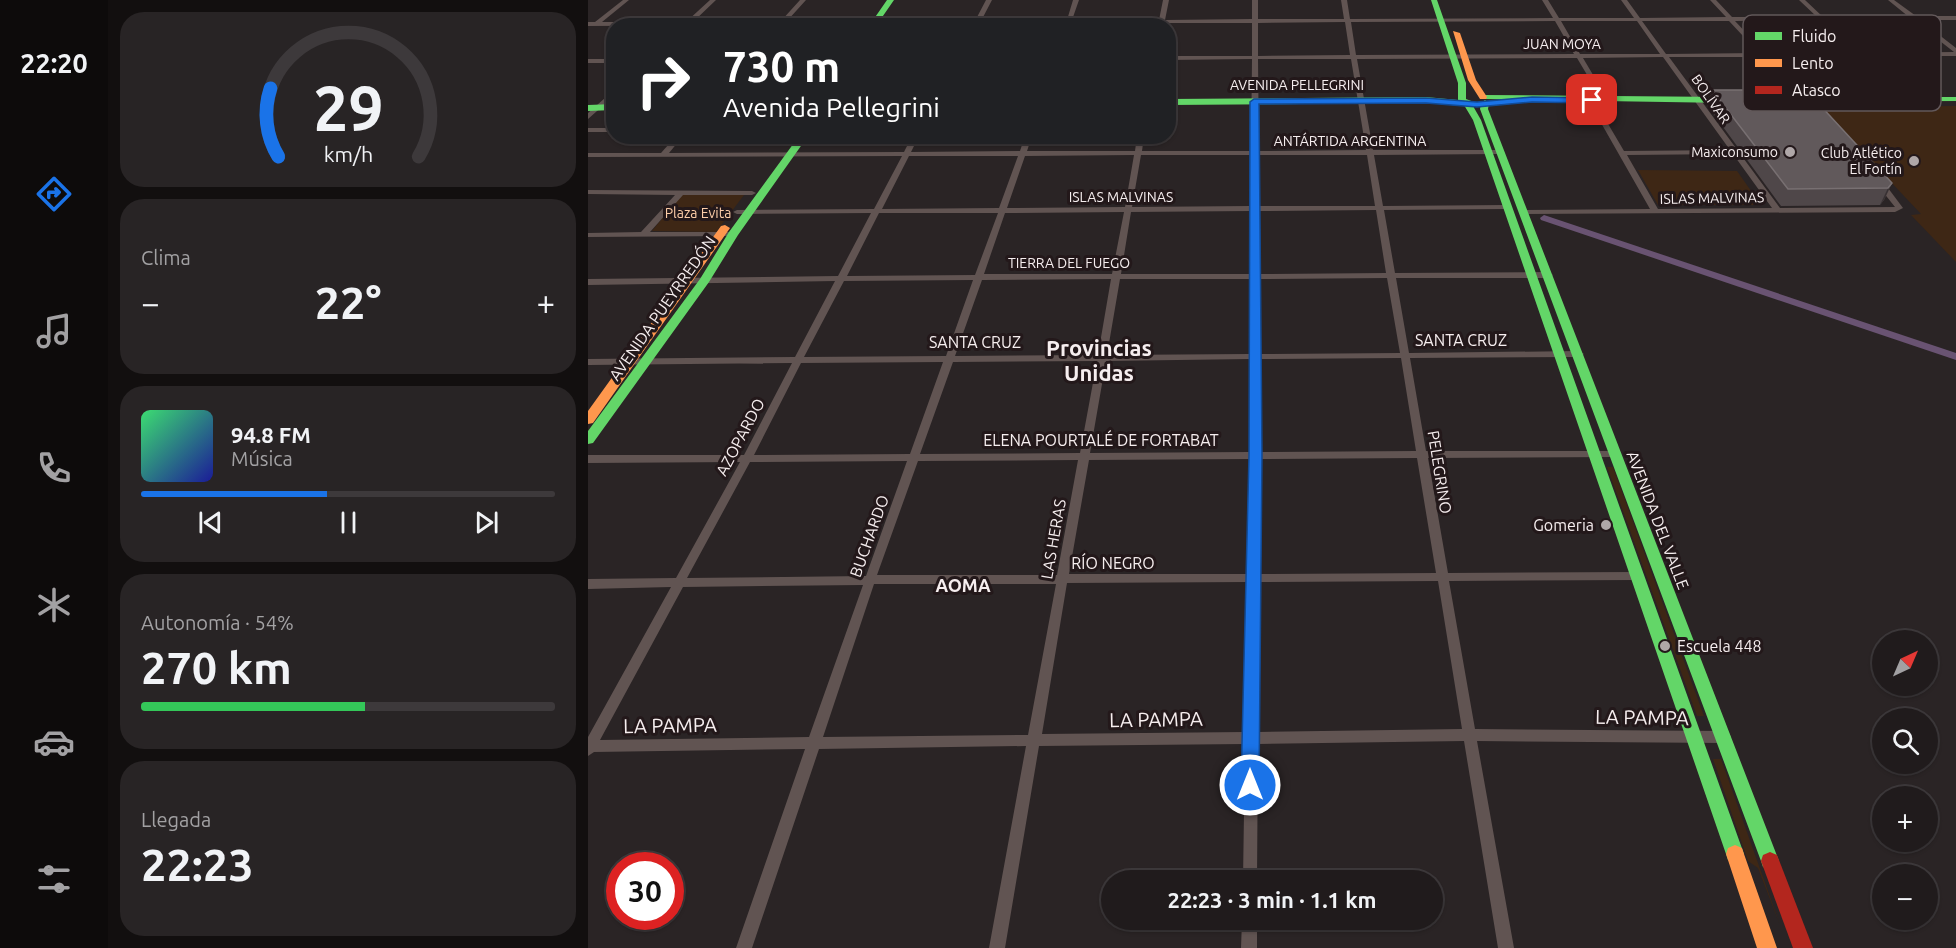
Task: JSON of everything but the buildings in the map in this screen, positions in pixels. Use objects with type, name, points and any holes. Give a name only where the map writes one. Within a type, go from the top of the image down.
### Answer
[{"type":"main road","points":[[881,18],[891,0]]},
{"type":"main road","points":[[884,18],[901,0]]},
{"type":"main road","name":"AVENIDA DEL VALLE","points":[[1434,0],[1446,20]]},
{"type":"main road","name":"AVENIDA DEL VALLE","points":[[1443,0],[1446,20],[1459,57],[1465,100],[1524,212],[1550,275],[1615,454],[1803,948]]},
{"type":"main road","name":"AVENIDA DEL VALLE","points":[[1459,57],[1485,100],[1484,109],[1506,207],[1533,274],[1637,576],[1696,737],[1767,948]]},
{"type":"main road","points":[[1485,100],[1743,100]]},
{"type":"main road","name":"AVENIDA PELLEGRINI","points":[[1176,102],[1485,100]]},
{"type":"main road","name":"AVENIDA PUEYRREDÓN","points":[[588,420],[784,156],[789,144]]},
{"type":"main road","name":"AVENIDA PUEYRREDÓN","points":[[743,212],[752,193],[796,144]]},
{"type":"main road","name":"AVENIDA PUEYRREDÓN","points":[[588,440],[705,280],[727,234]]},
{"type":"street","points":[[588,30],[626,0]]},
{"type":"street","points":[[694,18],[713,0]]},
{"type":"street","points":[[788,18],[803,0]]},
{"type":"street","points":[[979,18],[989,0]]},
{"type":"street","points":[[1070,18],[1076,0]]},
{"type":"street","points":[[1162,18],[1166,0]]},
{"type":"street","points":[[1250,870],[1255,455],[1255,0]]},
{"type":"street","name":"PELEGRINO","points":[[1344,0],[1506,948]]},
{"type":"street","points":[[1545,0],[1578,56],[1623,153],[1656,212]]},
{"type":"street","name":"BOLÍVAR","points":[[1624,0],[1778,211]]},
{"type":"street","points":[[1713,0],[1743,33]]},
{"type":"street","points":[[1802,0],[1819,15]]},
{"type":"street","points":[[1891,0],[1910,15]]},
{"type":"street","points":[[1176,23],[1743,18]]},
{"type":"street","points":[[588,24],[606,24]]},
{"type":"street","points":[[1941,40],[1956,53]]},
{"type":"street","name":"JUAN MOYA","points":[[1941,53],[1956,53]]},
{"type":"street","name":"JUAN MOYA","points":[[1176,58],[1743,56]]},
{"type":"street","points":[[588,61],[606,61]]},
{"type":"street","points":[[588,130],[606,130]]},
{"type":"street","points":[[663,155],[673,144]]},
{"type":"street","name":"AZOPARDO","points":[[589,747],[748,456],[912,144]]},
{"type":"street","name":"BUCHARDO","points":[[744,948],[870,580],[1026,144]]},
{"type":"street","name":"LAS HERAS","points":[[997,948],[1104,357],[1140,144]]},
{"type":"street","name":"ANTÁRTIDA ARGENTINA","points":[[588,155],[1493,152]]},
{"type":"street","points":[[1623,153],[1734,152]]},
{"type":"street","name":"ISLAS MALVINAS","points":[[1524,212],[1895,210],[1899,208],[1875,178]]},
{"type":"street","points":[[588,192],[752,193]]},
{"type":"street","points":[[644,234],[681,193]]},
{"type":"street","name":"ISLAS MALVINAS","points":[[743,212],[1506,207]]},
{"type":"street","points":[[588,235],[727,234]]},
{"type":"street","name":"TIERRA DEL FUEGO","points":[[588,282],[840,278],[1550,275]]},
{"type":"street","name":"SANTA CRUZ","points":[[588,362],[950,357],[1579,354]]},
{"type":"street","name":"ELENA POURTALÉ DE FORTABAT","points":[[588,459],[748,456],[1615,454]]},
{"type":"street","name":"RÍO NEGRO","points":[[588,584],[870,580],[1637,576]]},
{"type":"street","name":"LA PAMPA","points":[[589,747],[814,742],[1470,735],[1724,737]]},
{"type":"street","points":[[1249,948],[1250,930]]},
{"type":"green space","name":"Club Atlético El Fortín","points":[[1941,106],[1956,106],[1956,262],[1911,215],[1921,214],[1824,111],[1941,111]]},
{"type":"green space","points":[[1638,170],[1737,171],[1761,205],[1658,205]]},
{"type":"green space","name":"Plaza Evita","points":[[681,195],[744,195],[716,232],[652,231]]},
{"type":"green space","points":[[1607,467],[1613,467],[1704,716],[1697,716]]},
{"type":"green space","points":[[1713,759],[1721,759],[1780,925],[1758,868],[1748,861]]},
{"type":"waterway","points":[[1544,218],[1956,357]]},
{"type":"traffic: fast","points":[[878,18],[891,0]]},
{"type":"traffic: fast","points":[[1434,0],[1462,83],[1462,100],[1471,104]]},
{"type":"traffic: fast","points":[[1485,97],[1728,100]]},
{"type":"traffic: fast","points":[[1941,99],[1956,99]]},
{"type":"traffic: fast","points":[[1176,102],[1426,100],[1464,103]]},
{"type":"traffic: fast","points":[[1467,103],[1477,120],[1735,854]]},
{"type":"traffic: fast","points":[[1485,103],[1484,109],[1770,861]]},
{"type":"traffic: fast","points":[[588,108],[606,107]]},
{"type":"traffic: fast","points":[[588,440],[705,280],[733,234],[798,144]]},
{"type":"traffic: slow","points":[[1456,33],[1472,80],[1483,97]]},
{"type":"traffic: slow","points":[[588,420],[725,228]]},
{"type":"traffic: slow","points":[[1735,854],[1767,948]]},
{"type":"traffic: jam","points":[[1770,861],[1803,948]]},
{"type":"place","name":"Maxiconsumo","points":[[1790,152]]},
{"type":"place","name":"Club Atlético El Fortín","points":[[1914,161]]},
{"type":"place","name":"Gomeria","points":[[1606,525]]},
{"type":"place","name":"Escuela 448","points":[[1665,646]]},
{"type":"district","name":"Provincias Unidas","points":[[1099,360]]},
{"type":"district","name":"AOMA","points":[[963,585]]},
{"type":"route","points":[[1250,785],[1255,455],[1254,102],[1426,100],[1477,104],[1532,100],[1592,100]]}]
